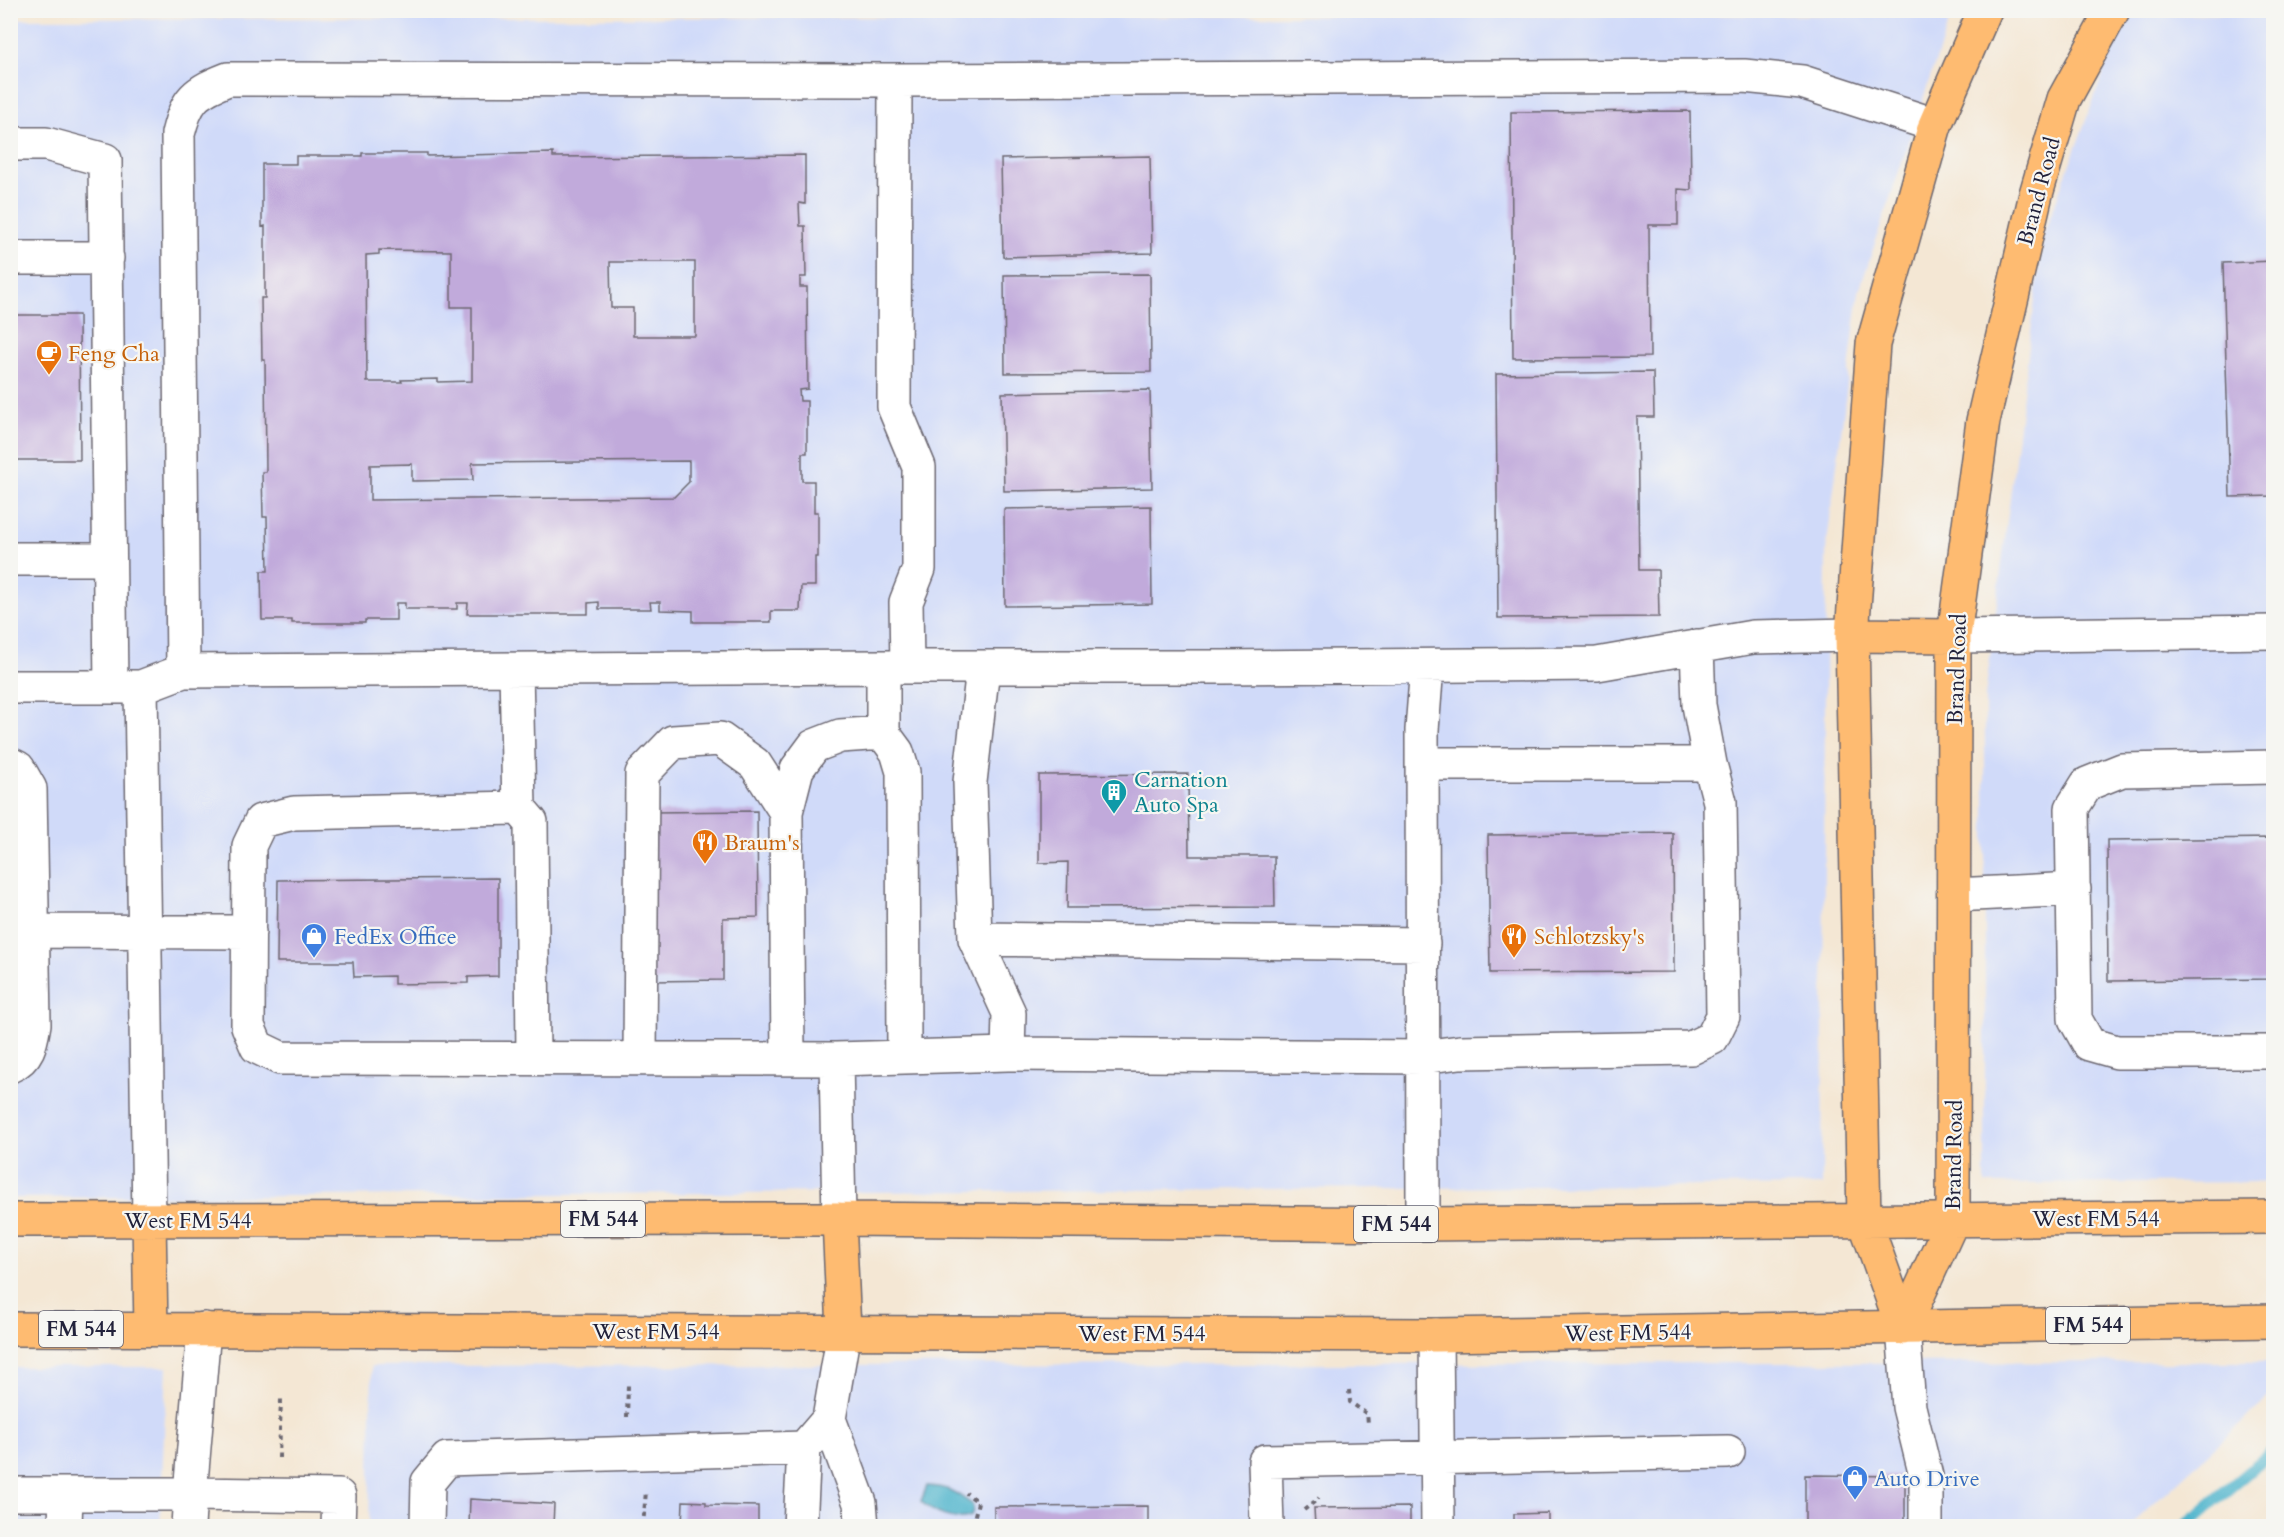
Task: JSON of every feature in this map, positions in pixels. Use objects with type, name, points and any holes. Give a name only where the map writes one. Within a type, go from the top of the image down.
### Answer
[{"type":"main road","points":[[1904,1328],[1864,1219],[1852,635],[1873,344],[1935,124],[1985,10]]},
{"type":"main road","name":"Brand Road","points":[[1904,1328],[1953,1219],[1954,636],[1983,421],[2036,194],[2064,99],[2113,10]]},
{"type":"main road","points":[[1852,635],[1954,636]]},
{"type":"main road","name":"West FM 544","points":[[10,1220],[839,1219],[1423,1224],[2274,1217]]},
{"type":"main road","points":[[839,1219],[844,1331]]},
{"type":"main road","points":[[149,1220],[151,1329]]},
{"type":"main road","name":"West FM 544","points":[[10,1329],[1436,1335],[2274,1321]]},
{"type":"lane","points":[[183,671],[178,134],[183,112],[201,90],[228,79],[895,80],[1744,76],[1802,82],[1935,124]]},
{"type":"lane","points":[[895,80],[894,407],[919,467],[919,569],[906,602],[883,733],[897,752],[903,772],[904,1056]]},
{"type":"lane","points":[[10,144],[46,144],[105,160],[109,559],[126,687],[146,931],[149,1220]]},
{"type":"lane","points":[[10,258],[107,258]]},
{"type":"lane","points":[[10,559],[109,559]]},
{"type":"lane","points":[[1954,636],[2274,632]]},
{"type":"lane","points":[[10,687],[126,687],[183,671],[1597,664],[1753,637],[1852,635]]},
{"type":"lane","points":[[519,808],[294,813],[261,821],[249,846],[248,1026],[256,1047],[280,1058],[836,1059],[1008,1054],[1422,1057],[1460,1052],[1691,1048],[1712,1038],[1723,1016],[1720,802],[1699,705],[1697,646]]},
{"type":"lane","points":[[1423,1224],[1422,730],[1427,666]]},
{"type":"lane","points":[[983,668],[970,782],[975,939],[1009,1013],[1008,1054]]},
{"type":"lane","points":[[516,670],[519,808],[531,822],[533,1058]]},
{"type":"lane","points":[[788,1058],[786,812],[797,769],[814,746],[840,736],[883,733]]},
{"type":"lane","points":[[640,1057],[642,774],[673,742],[720,739],[755,764],[786,812]]},
{"type":"lane","points":[[10,764],[18,768],[30,789],[34,1024],[30,1048],[19,1062],[10,1066]]},
{"type":"lane","points":[[1422,764],[1710,764]]},
{"type":"lane","points":[[2274,767],[2122,770],[2087,784],[2072,808],[2075,1019],[2089,1044],[2117,1052],[2274,1052]]},
{"type":"lane","points":[[1954,895],[2074,889]]},
{"type":"lane","points":[[33,931],[249,932]]},
{"type":"lane","points":[[975,939],[1423,944]]},
{"type":"lane","points":[[836,1059],[839,1219]]},
{"type":"lane","points":[[1904,1328],[1909,1407],[1926,1476],[1926,1527]]},
{"type":"lane","points":[[188,1527],[204,1329]]},
{"type":"lane","points":[[844,1331],[830,1419],[860,1503],[862,1527]]},
{"type":"lane","points":[[1436,1335],[1438,1527]]},
{"type":"lane","points":[[800,1527],[804,1448],[830,1419]]},
{"type":"lane","points":[[427,1527],[428,1482],[447,1459],[804,1448]]},
{"type":"lane","points":[[1267,1527],[1266,1461],[1728,1452]]},
{"type":"lane","points":[[10,1494],[339,1496],[338,1527]]},
{"type":"lane","points":[[65,1527],[66,1494]]},
{"type":"path","points":[[627,1418],[628,1385]]},
{"type":"path","points":[[1349,1390],[1350,1402],[1367,1414],[1368,1425]]},
{"type":"path","points":[[279,1465],[281,1399]]},
{"type":"path","points":[[643,1527],[646,1484]]},
{"type":"path","points":[[964,1527],[974,1524],[978,1502],[966,1493]]},
{"type":"path","points":[[1303,1519],[1303,1511],[1320,1497],[1330,1497]]},
{"type":"path","points":[[949,1524],[958,1527]]},
{"type":"shaded area","points":[[2273,14],[2273,1182],[1985,1184],[1985,697],[2043,236],[2125,15]]},
{"type":"shaded area","points":[[1951,15],[1859,291],[1826,551],[1822,1185],[11,1198],[10,19]]},
{"type":"shaded area","points":[[2273,1362],[2273,1393],[2130,1526],[369,1526],[372,1366]]},
{"type":"shaded area","points":[[10,1367],[167,1367],[160,1526],[11,1526]]},
{"type":"water","points":[[927,1486],[951,1491],[972,1504],[971,1516],[958,1518],[944,1516],[931,1509],[921,1501]]},
{"type":"building","points":[[1690,111],[1691,190],[1678,189],[1678,225],[1649,225],[1650,357],[1513,358],[1511,112]]},
{"type":"building","points":[[362,153],[427,153],[427,156],[553,153],[553,157],[805,155],[805,204],[799,203],[800,226],[805,226],[806,277],[800,277],[800,287],[807,287],[808,389],[799,390],[800,401],[807,401],[807,453],[802,453],[802,481],[814,481],[814,512],[818,512],[818,557],[815,557],[815,586],[801,586],[800,611],[771,611],[771,622],[693,622],[693,611],[660,610],[660,602],[650,602],[651,609],[599,609],[599,602],[588,603],[588,614],[467,614],[468,603],[457,603],[457,609],[405,609],[405,603],[396,603],[396,620],[365,620],[365,623],[292,623],[292,620],[262,620],[261,571],[268,571],[267,517],[263,517],[262,472],[266,472],[265,360],[262,360],[261,298],[265,298],[262,164],[296,164],[296,156],[362,156]],"holes":[[[379,250],[451,251],[451,307],[472,307],[472,381],[438,382],[438,379],[367,382],[366,255],[379,254]],[[610,262],[695,262],[695,336],[633,336],[633,308],[611,308]],[[689,461],[689,482],[674,497],[370,500],[370,465],[412,464],[412,481],[473,480],[472,463]]]},
{"type":"building","points":[[1150,156],[1152,253],[1003,257],[1001,159]]},
{"type":"building","points":[[2274,261],[2274,496],[2230,497],[2223,263]]},
{"type":"building","points":[[1150,274],[1151,372],[1005,373],[1004,275]]},
{"type":"building","points":[[10,315],[79,315],[80,460],[10,460]]},
{"type":"building","points":[[1653,372],[1654,417],[1637,417],[1639,570],[1658,570],[1659,617],[1498,618],[1496,374]]},
{"type":"building","points":[[1150,390],[1152,488],[1004,491],[1002,393]]},
{"type":"building","points":[[1151,506],[1152,604],[1005,606],[1004,509]]},
{"type":"building","name":"Carnation Auto Spa","points":[[1188,774],[1189,856],[1274,856],[1275,907],[1067,908],[1068,862],[1039,863],[1039,775]]},
{"type":"building","name":"Braum's","points":[[757,811],[758,917],[723,918],[723,980],[653,981],[651,812]]},
{"type":"building","points":[[1673,833],[1674,972],[1490,973],[1488,835]]},
{"type":"building","points":[[2274,838],[2274,979],[2108,981],[2107,840]]},
{"type":"building","points":[[498,878],[498,976],[468,977],[468,983],[394,984],[394,976],[354,977],[353,962],[277,962],[278,880]]},
{"type":"building","name":"Auto Drive","points":[[1805,1475],[1905,1476],[1905,1526],[1805,1526]]},
{"type":"building","points":[[470,1499],[554,1504],[553,1526],[469,1526]]},
{"type":"building","points":[[683,1501],[706,1502],[706,1505],[758,1506],[758,1526],[682,1526]]},
{"type":"building","points":[[1148,1506],[1148,1526],[994,1526],[994,1507]]},
{"type":"building","points":[[1410,1507],[1410,1526],[1315,1526],[1314,1508]]},
{"type":"building","points":[[1548,1513],[1548,1526],[1514,1526],[1514,1514]]},
{"type":"building","points":[[1736,1522],[1736,1526],[1583,1526],[1583,1524]]},
{"type":"waterway","points":[[2185,1526],[2274,1450]]},
{"type":"place","name":"Feng Cha","points":[[49,376]]},
{"type":"place","name":"Carnation Auto Spa","points":[[1114,815]]},
{"type":"place","name":"Braum's","points":[[705,865]]},
{"type":"place","name":"FedEx Office","points":[[314,959]]},
{"type":"place","name":"Schlotzsky's","points":[[1514,959]]},
{"type":"place","name":"Auto Drive","points":[[1855,1501]]}]
